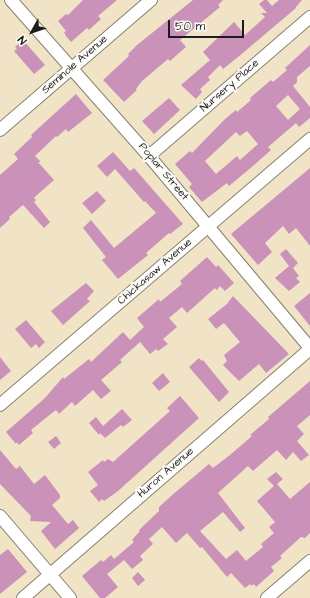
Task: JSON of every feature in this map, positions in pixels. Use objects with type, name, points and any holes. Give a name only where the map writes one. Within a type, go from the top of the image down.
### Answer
[{"type":"street","name":"Poplar Street","points":[[11,0],[149,156],[310,348]]},
{"type":"street","name":"Seminole Avenue","points":[[0,130],[151,0]]},
{"type":"street","name":"Nursery Place","points":[[149,156],[310,17]]},
{"type":"street","name":"Chickasaw Avenue","points":[[0,405],[310,139]]},
{"type":"street","name":"Huron Avenue","points":[[23,598],[310,348]]},
{"type":"street","points":[[0,516],[70,598]]},
{"type":"street","points":[[267,598],[310,561]]},
{"type":"building","points":[[83,0],[117,0],[98,16],[101,19],[89,30],[87,28],[71,42],[64,32],[66,31],[58,21],[66,14],[68,15]]},
{"type":"building","points":[[193,0],[223,0],[218,5],[220,7],[180,40],[186,47],[170,61],[168,59],[142,81],[136,89],[137,90],[124,102],[103,80],[129,56],[128,54],[137,45]]},
{"type":"building","points":[[264,0],[267,0],[272,6],[279,0],[302,0],[296,8],[223,69],[220,65],[208,77],[210,80],[200,89],[202,92],[196,99],[181,85],[210,60],[203,52],[234,22],[245,35],[265,17],[261,13],[267,13],[259,4]]},
{"type":"building","points":[[23,40],[45,65],[34,74],[14,51],[17,49],[15,47]]},
{"type":"building","points":[[310,45],[310,66],[297,77],[297,82],[293,86],[310,107],[310,118],[299,127],[296,123],[268,147],[271,150],[253,166],[229,186],[227,183],[202,202],[189,187],[192,184],[175,164],[190,151],[192,153],[225,119],[236,110],[237,112],[251,100],[250,98],[271,80],[273,82],[287,70],[285,68]],"holes":[[[288,95],[300,109],[288,120],[276,106]],[[247,131],[258,144],[240,160],[237,156],[216,174],[205,161],[236,132],[240,136]]]},
{"type":"building","points":[[76,94],[92,113],[68,132],[66,129],[57,137],[56,136],[35,156],[41,162],[38,162],[54,180],[34,198],[36,200],[34,202],[50,222],[44,228],[23,205],[9,217],[10,219],[0,228],[0,175],[18,159],[14,154],[32,137],[31,135]]},
{"type":"building","points":[[169,98],[180,110],[154,134],[142,121]]},
{"type":"building","points":[[113,152],[130,171],[134,168],[183,224],[170,234],[169,233],[146,253],[148,255],[118,279],[102,260],[106,257],[83,228],[91,220],[114,248],[156,213],[145,201],[144,202],[115,169],[107,177],[97,166]]},
{"type":"building","points":[[310,168],[310,246],[296,228],[289,234],[283,226],[265,243],[272,252],[258,265],[231,234]]},
{"type":"building","points":[[97,191],[106,201],[92,214],[82,203]]},
{"type":"building","points":[[286,249],[298,263],[293,268],[299,276],[296,278],[300,282],[289,291],[275,278],[289,266],[280,254]]},
{"type":"building","points":[[207,257],[216,267],[218,265],[234,283],[225,291],[220,286],[217,290],[215,288],[187,313],[182,307],[169,318],[177,327],[163,339],[168,344],[158,351],[156,349],[150,354],[140,342],[120,360],[122,362],[101,380],[111,391],[101,399],[93,390],[75,406],[72,402],[59,414],[56,410],[31,430],[33,433],[19,445],[17,442],[16,444],[6,432],[45,398],[63,377],[64,379],[89,359],[91,362],[123,332],[130,340],[144,327],[137,318],[159,299],[160,302],[182,284],[180,281]]},
{"type":"building","points":[[86,283],[94,291],[87,299],[90,301],[63,325],[51,311]]},
{"type":"building","points":[[310,293],[310,326],[294,306]]},
{"type":"building","points":[[233,296],[289,354],[266,373],[259,364],[239,381],[223,365],[227,361],[224,355],[240,342],[224,323],[216,329],[208,319],[227,304]]},
{"type":"building","points":[[26,320],[45,342],[39,348],[36,344],[31,348],[15,329]]},
{"type":"building","points":[[0,357],[11,371],[0,380]]},
{"type":"building","points":[[199,358],[202,361],[203,360],[229,392],[219,402],[189,367]]},
{"type":"building","points":[[163,373],[170,382],[159,391],[152,383]]},
{"type":"building","points":[[310,381],[310,415],[297,426],[304,434],[297,441],[309,455],[301,461],[293,452],[286,460],[277,450],[253,471],[248,466],[218,493],[245,528],[240,532],[223,512],[200,531],[226,559],[237,550],[246,561],[263,547],[261,544],[274,533],[269,527],[275,522],[257,501],[274,486],[267,479],[276,472],[283,479],[277,484],[290,499],[310,482],[310,533],[305,538],[301,537],[280,556],[282,558],[271,567],[274,571],[256,587],[254,584],[251,586],[250,584],[245,588],[231,573],[227,577],[202,547],[200,548],[187,533],[176,543],[162,527],[149,539],[153,544],[140,556],[143,560],[132,569],[124,560],[107,574],[118,587],[105,598],[100,598],[82,576],[101,560],[103,562],[111,555],[114,559],[134,542],[132,540],[140,531],[139,530],[159,511],[159,507],[171,496],[209,464],[213,468],[230,455],[269,419],[268,417]]},
{"type":"building","points":[[180,396],[199,418],[118,491],[104,501],[102,499],[99,502],[90,491],[98,485],[88,472],[103,460],[104,462],[108,459],[113,462],[170,411],[167,408]]},
{"type":"building","points":[[122,409],[132,420],[123,427],[121,425],[105,438],[100,433],[99,435],[89,423],[96,417],[103,426]]},
{"type":"building","points":[[56,436],[61,443],[54,449],[48,442]]},
{"type":"building","points":[[0,450],[16,469],[20,466],[34,484],[45,475],[60,495],[60,498],[52,505],[68,524],[73,520],[79,528],[55,549],[41,531],[51,522],[30,521],[31,516],[0,484]]},
{"type":"building","points":[[8,549],[27,572],[0,594],[0,555]]},
{"type":"building","points":[[138,572],[145,580],[138,586],[132,578]]}]
